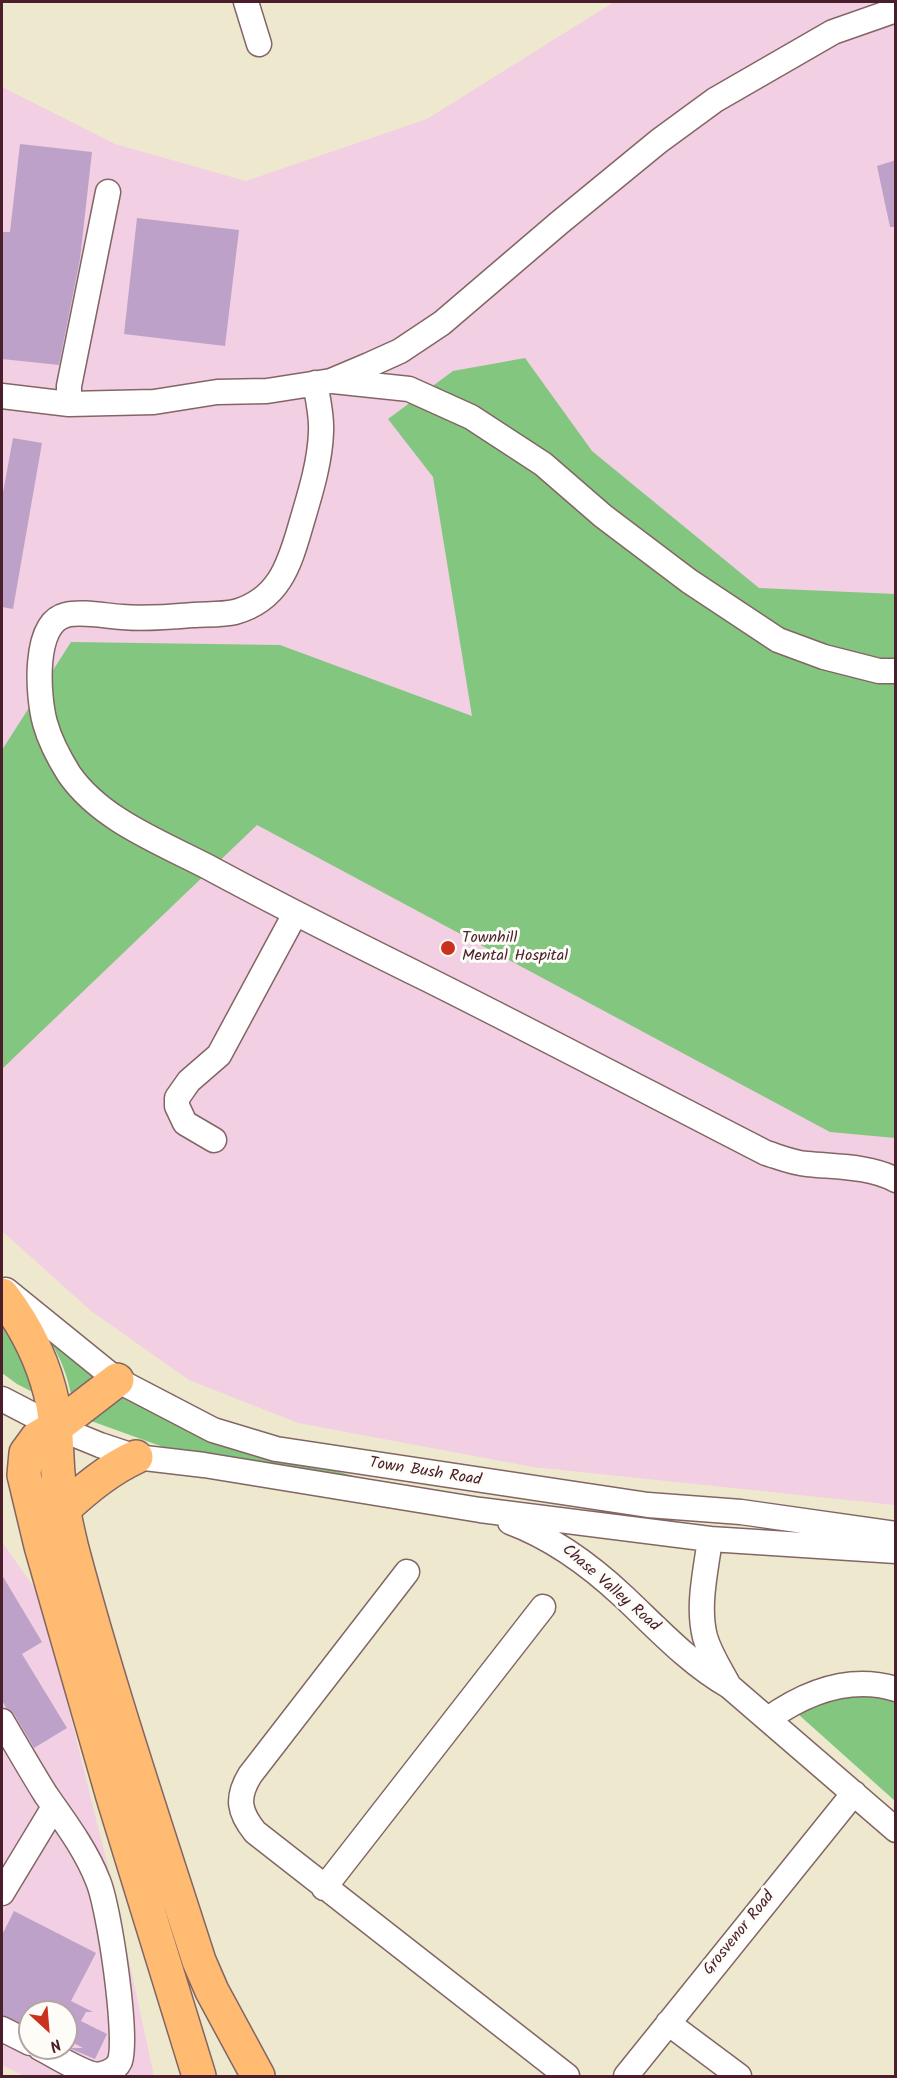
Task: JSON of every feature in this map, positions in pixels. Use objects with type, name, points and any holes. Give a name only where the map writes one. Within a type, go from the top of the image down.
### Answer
[{"type":"highway","points":[[2,1295],[24,1327],[39,1359],[53,1404],[63,1510],[79,1572],[132,1750],[200,1961],[212,1991],[258,2076]]},
{"type":"highway","points":[[117,1380],[56,1427],[37,1438],[24,1461],[26,1484],[41,1546],[113,1797],[199,2076]]},
{"type":"highway","points":[[63,1510],[87,1486],[120,1464],[136,1457]]},
{"type":"highway","points":[[2,1459],[41,1546]]},
{"type":"street","points":[[246,2],[259,44]]},
{"type":"street","points":[[2,396],[69,404],[154,402],[217,392],[267,391],[323,382],[400,351],[442,323],[659,141],[716,100],[833,32],[896,10]]},
{"type":"street","points":[[69,404],[69,386],[108,192]]},
{"type":"street","points":[[323,382],[409,389],[471,417],[543,464],[603,516],[689,581],[778,640],[824,657],[868,669],[896,671]]},
{"type":"street","points":[[323,382],[322,430],[308,498],[290,560],[283,577],[274,588],[248,608],[231,613],[140,618],[72,614],[60,617],[48,630],[42,643],[40,689],[45,722],[52,743],[68,772],[80,788],[98,805],[133,828],[295,914],[550,1040],[766,1153],[804,1164],[842,1166],[885,1175],[896,1180]]},
{"type":"street","points":[[214,1140],[185,1123],[180,1114],[177,1098],[189,1081],[219,1055],[295,914]]},
{"type":"street","name":"Town Bush Road","points":[[2,1286],[117,1380],[213,1430],[276,1449],[648,1505],[741,1512],[896,1534]]},
{"type":"street","name":"Town Bush Road","points":[[2,1399],[56,1427],[136,1457],[204,1465],[480,1510],[710,1539],[896,1551]]},
{"type":"street","points":[[648,1505],[690,1519],[710,1539],[732,1516],[741,1512]]},
{"type":"street","name":"Chase Valley Road","points":[[480,1510],[538,1533],[559,1545],[622,1595],[680,1651],[729,1686],[896,1830]]},
{"type":"street","name":"Chase Valley Road","points":[[710,1539],[703,1599],[703,1626],[709,1648],[729,1686]]},
{"type":"street","points":[[407,1572],[250,1775],[241,1791],[240,1803],[244,1815],[255,1832],[567,2076]]},
{"type":"street","points":[[324,1888],[543,1607]]},
{"type":"street","points":[[768,1719],[786,1706],[823,1690],[861,1682],[896,1689]]},
{"type":"street","points":[[2,1721],[99,1881],[108,1918],[121,2013],[121,2058],[112,2070],[97,2075],[88,2073],[63,2060]]},
{"type":"street","name":"Grosvenor Road","points":[[626,2076],[854,1793]]},
{"type":"street","points":[[2,1893],[54,1807]]},
{"type":"street","points":[[668,2023],[739,2076]]},
{"type":"street","points":[[2,2029],[18,2037]]},
{"type":"shaded area","name":"Townhill Mental Hospital","points":[[614,2],[895,2],[895,1505],[533,1467],[298,1423],[189,1380],[91,1311],[2,1231],[2,87],[115,144],[246,181],[427,119]]},
{"type":"shaded area","points":[[2,1542],[41,1597],[114,1891],[154,2076],[24,2076],[2,2065]]},
{"type":"green space","points":[[525,358],[592,451],[759,588],[895,594],[895,1138],[830,1132],[257,825],[2,1069],[2,750],[71,642],[280,645],[472,716],[433,477],[388,419],[453,371]]},
{"type":"green space","points":[[2,1299],[50,1401],[17,1384],[2,1373]]},
{"type":"green space","points":[[33,1315],[103,1374],[72,1400],[66,1375],[53,1345]]},
{"type":"green space","points":[[116,1389],[307,1463],[372,1481],[209,1458],[166,1448],[80,1417]]},
{"type":"green space","points":[[860,1693],[895,1696],[895,1801],[798,1714],[818,1700]]},
{"type":"building","points":[[20,144],[92,152],[80,259],[59,365],[2,359],[2,232],[10,232]]},
{"type":"building","points":[[896,160],[896,227],[890,227],[877,166]]},
{"type":"building","points":[[137,218],[239,230],[225,346],[124,334]]},
{"type":"building","points":[[13,438],[42,443],[13,609],[2,607],[2,498]]},
{"type":"building","points":[[2,1575],[42,1642],[22,1654],[67,1728],[34,1748],[14,1714],[6,1708],[2,1700]]},
{"type":"building","points":[[14,1911],[96,1953],[72,2000],[18,2000],[18,2022],[2,2015],[2,1935]]},
{"type":"building","points":[[78,2004],[93,2012],[86,2012],[81,2021],[107,2034],[95,2059],[78,2052],[78,2048],[83,2048],[78,2045]]},
{"type":"place","name":"Townhill Mental Hospital","points":[[448,948]]}]
